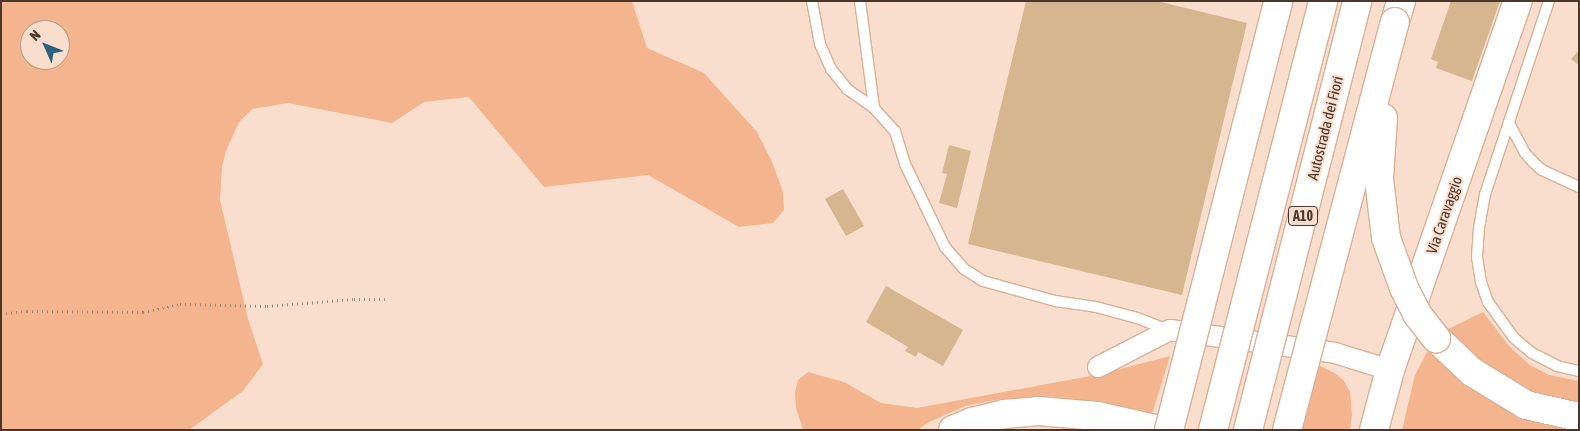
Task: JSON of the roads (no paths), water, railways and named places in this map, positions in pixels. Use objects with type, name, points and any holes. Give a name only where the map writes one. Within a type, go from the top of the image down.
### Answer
[{"type":"main road","points":[[1169,430],[1278,1]]},
{"type":"main road","points":[[1214,430],[1323,1]]},
{"type":"main road","name":"Autostrada dei Fiori","points":[[1248,430],[1357,1]]},
{"type":"main road","name":"Via Caravaggio","points":[[1374,430],[1390,370],[1518,1]]},
{"type":"main road","points":[[1398,11],[1380,154],[1381,211],[1386,238],[1404,288],[1417,314],[1436,338],[1472,372],[1526,405],[1579,418]]},
{"type":"main road","name":"A10","points":[[1288,430],[1398,11]]},
{"type":"main road","points":[[953,430],[972,422],[1004,414],[1038,411],[1098,416],[1160,430]]},
{"type":"street","points":[[1098,367],[1170,330],[1335,353],[1390,370]]},
{"type":"lane","points":[[812,1],[820,44],[831,69],[847,89],[874,108],[894,131],[906,164],[945,247],[964,269],[983,281],[1055,301],[1096,307],[1137,318],[1170,330]]},
{"type":"lane","points":[[860,1],[874,108]]},
{"type":"lane","points":[[1549,1],[1485,194],[1478,228],[1477,257],[1481,282],[1488,302],[1514,338],[1532,353],[1556,366],[1579,371]]},
{"type":"lane","points":[[1509,123],[1525,154],[1533,162],[1542,170],[1579,187]]}]
